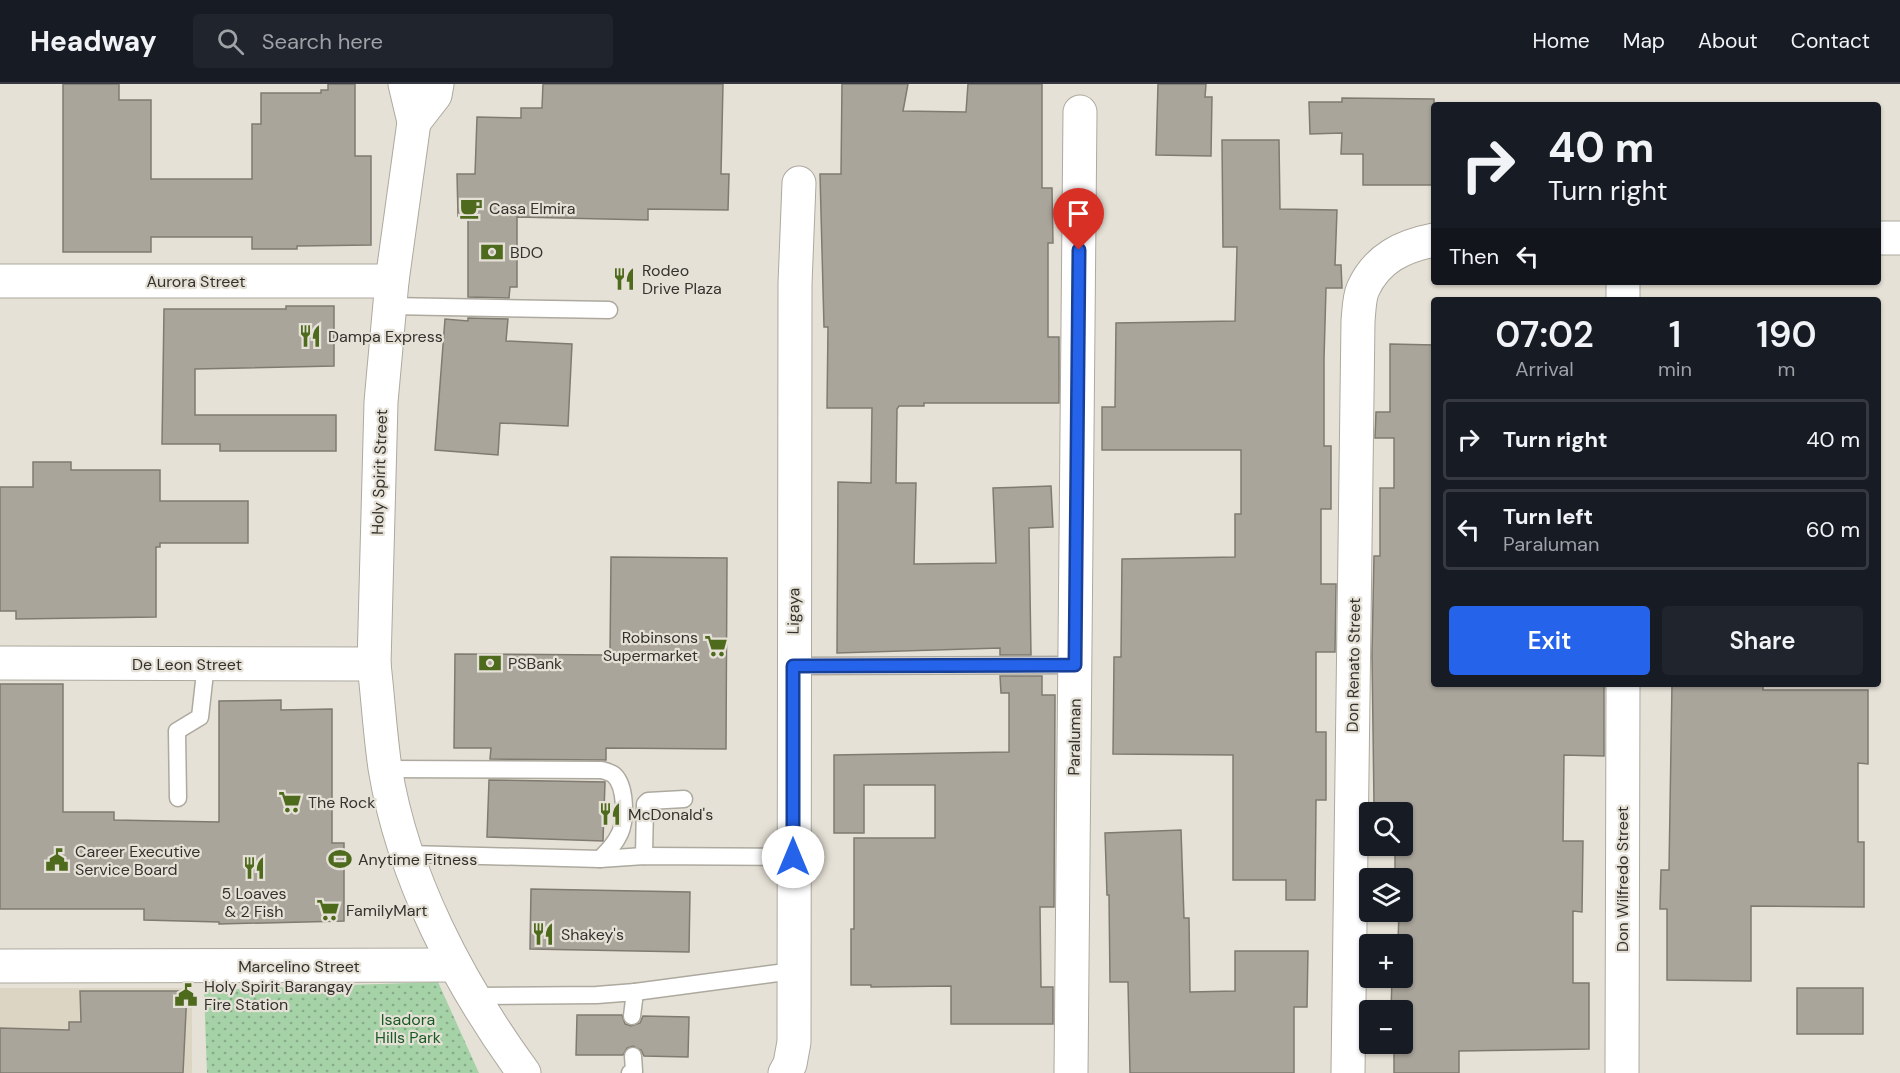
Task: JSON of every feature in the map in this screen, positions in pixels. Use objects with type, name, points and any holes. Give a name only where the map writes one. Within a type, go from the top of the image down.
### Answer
[{"type":"street","points":[[405,84],[414,122]]},
{"type":"street","points":[[414,122],[435,95],[437,84]]},
{"type":"street","name":"Paraluman","points":[[1071,1073],[1080,112]]},
{"type":"street","name":"Holy Spirit Street","points":[[414,122],[391,293],[380,435],[374,664],[386,770],[408,854],[454,965],[471,996],[524,1073]]},
{"type":"street","name":"Ligaya","points":[[785,1073],[790,1064],[794,1042],[795,284],[799,183]]},
{"type":"street","points":[[1881,238],[1900,238]]},
{"type":"street","name":"Don Renato Street","points":[[1348,1073],[1358,321],[1362,289],[1380,264],[1407,245],[1431,241]]},
{"type":"street","name":"Aurora Street","points":[[0,281],[391,293]]},
{"type":"street","name":"De Leon Street","points":[[0,663],[374,664]]},
{"type":"street","name":"Don Wilfredo Street","points":[[1622,1073],[1623,687]]},
{"type":"street","name":"Marcelino Street","points":[[0,966],[454,965]]},
{"type":"lane","points":[[391,293],[609,310]]},
{"type":"lane","points":[[178,798],[177,731],[200,717],[206,664]]},
{"type":"lane","points":[[793,666],[1075,665]]},
{"type":"lane","points":[[386,770],[601,770],[612,773],[619,781],[624,817],[621,831],[614,845],[600,859]]},
{"type":"lane","points":[[644,856],[645,804],[648,801],[684,799]]},
{"type":"lane","points":[[408,854],[600,859],[644,856],[793,857]]},
{"type":"lane","points":[[471,996],[597,995],[793,971]]},
{"type":"lane","points":[[632,1016],[635,992]]},
{"type":"shaded area","points":[[0,988],[192,988],[192,1073],[0,1073]]},
{"type":"green space","name":"Isadora Hills Park","points":[[438,982],[479,1073],[207,1073],[204,990]]},
{"type":"building","points":[[63,84],[119,84],[119,100],[151,100],[151,179],[252,179],[252,124],[261,124],[261,93],[321,93],[321,90],[328,90],[328,84],[355,84],[355,156],[371,156],[371,245],[252,249],[252,237],[151,237],[151,252],[63,252]]},
{"type":"building","points":[[543,84],[723,84],[721,174],[729,174],[728,210],[648,209],[648,220],[517,217],[517,287],[510,287],[509,298],[468,297],[468,216],[458,216],[457,174],[475,174],[477,117],[521,118],[521,108],[542,108]]},
{"type":"building","points":[[842,84],[908,84],[903,111],[966,112],[968,84],[1042,84],[1042,188],[1052,188],[1053,243],[1048,243],[1048,337],[1059,337],[1059,403],[924,403],[924,406],[899,406],[897,409],[896,483],[916,483],[914,564],[996,563],[993,488],[1051,486],[1053,527],[1029,528],[1031,655],[1000,655],[1000,648],[837,653],[838,482],[871,483],[872,408],[827,408],[828,327],[824,327],[820,174],[841,174]]},
{"type":"building","points":[[1158,84],[1206,84],[1205,97],[1212,97],[1211,156],[1156,155]]},
{"type":"building","points":[[1342,98],[1434,99],[1434,102],[1431,102],[1431,185],[1363,185],[1363,154],[1341,154],[1342,133],[1310,134],[1309,102],[1342,102]]},
{"type":"building","points":[[1222,140],[1279,140],[1280,209],[1337,210],[1335,265],[1341,265],[1342,288],[1326,288],[1324,359],[1324,446],[1331,446],[1331,509],[1321,509],[1321,584],[1336,584],[1335,652],[1316,652],[1316,732],[1326,732],[1326,800],[1316,800],[1315,900],[1286,900],[1286,880],[1233,880],[1233,755],[1113,754],[1114,657],[1121,657],[1122,559],[1235,557],[1235,514],[1241,514],[1241,450],[1102,450],[1102,407],[1115,407],[1116,323],[1235,321],[1237,247],[1223,247]]},
{"type":"building","points":[[286,306],[334,306],[334,366],[195,369],[195,415],[336,415],[336,451],[220,451],[220,444],[162,444],[164,309],[286,309]]},
{"type":"building","points":[[468,318],[508,319],[506,341],[572,344],[568,426],[500,423],[498,455],[435,450],[445,319],[468,321]]},
{"type":"building","points":[[1390,344],[1431,345],[1431,687],[1604,687],[1604,756],[1564,755],[1563,841],[1583,841],[1582,912],[1573,911],[1573,983],[1589,983],[1589,1049],[1459,1051],[1459,1073],[1394,1073],[1394,1054],[1413,1054],[1413,1000],[1391,1000],[1392,988],[1413,988],[1413,934],[1398,934],[1399,922],[1413,922],[1413,868],[1395,868],[1395,856],[1413,856],[1413,802],[1374,802],[1372,653],[1374,556],[1380,556],[1380,488],[1394,488],[1394,438],[1375,438],[1376,412],[1390,412]]},
{"type":"building","points":[[33,462],[71,462],[71,470],[160,470],[160,501],[248,501],[248,543],[160,543],[160,547],[156,547],[156,617],[16,619],[16,611],[0,611],[0,487],[33,487]]},
{"type":"building","points":[[611,557],[727,558],[726,749],[606,748],[606,760],[490,759],[491,748],[454,748],[455,654],[610,655]]},
{"type":"building","points":[[1000,676],[1042,676],[1042,695],[1055,695],[1054,907],[1040,907],[1041,987],[1053,987],[1053,1024],[951,1024],[951,986],[851,985],[851,929],[854,929],[854,838],[935,838],[935,785],[864,785],[864,833],[834,833],[834,755],[1009,752],[1009,693],[1001,693]]},
{"type":"building","points":[[0,684],[63,684],[63,812],[114,812],[114,820],[219,822],[219,701],[281,700],[281,710],[332,709],[332,843],[344,843],[344,921],[219,924],[219,922],[144,920],[144,909],[0,909]]},
{"type":"building","points":[[1672,687],[1868,690],[1868,764],[1858,763],[1858,842],[1864,842],[1864,907],[1751,906],[1751,981],[1667,980],[1667,909],[1660,909],[1661,870],[1669,870]]},
{"type":"building","points":[[489,780],[605,782],[603,841],[487,837]]},
{"type":"building","points":[[1181,830],[1184,918],[1189,918],[1190,992],[1235,991],[1235,951],[1308,951],[1307,1007],[1294,1007],[1294,1073],[1130,1073],[1128,982],[1110,982],[1109,895],[1107,895],[1105,833]]},
{"type":"building","points":[[531,889],[690,892],[689,952],[530,949]]},
{"type":"building","points":[[1797,988],[1863,988],[1863,1034],[1797,1034]]},
{"type":"building","points":[[80,991],[187,991],[183,1073],[0,1073],[0,1028],[69,1030],[69,1022],[81,1022]]},
{"type":"building","points":[[577,1015],[622,1015],[625,1024],[631,1026],[640,1023],[643,1016],[689,1017],[688,1057],[644,1056],[641,1050],[633,1046],[627,1048],[623,1055],[576,1055]]},
{"type":"place","name":"Casa Elmira","points":[[471,208]]},
{"type":"place","name":"BDO","points":[[492,252]]},
{"type":"place","name":"Rodeo Drive Plaza","points":[[624,279]]},
{"type":"place","name":"Dampa Express","points":[[310,336]]},
{"type":"place","name":"Robinsons Supermarket","points":[[716,646]]},
{"type":"place","name":"PSBank","points":[[490,663]]},
{"type":"place","name":"The Rock","points":[[290,802]]},
{"type":"place","name":"McDonald's","points":[[610,814]]},
{"type":"place","name":"Anytime Fitness","points":[[340,859]]},
{"type":"place","name":"Career Executive Service Board","points":[[57,860]]},
{"type":"place","name":"5 Loaves & 2 Fish","points":[[254,868]]},
{"type":"place","name":"FamilyMart","points":[[328,910]]},
{"type":"place","name":"Shakey's","points":[[543,934]]},
{"type":"place","name":"Holy Spirit Barangay Fire Station","points":[[186,995]]},
{"type":"route","points":[[793,857],[793,666],[1075,665],[1079,250]]}]
